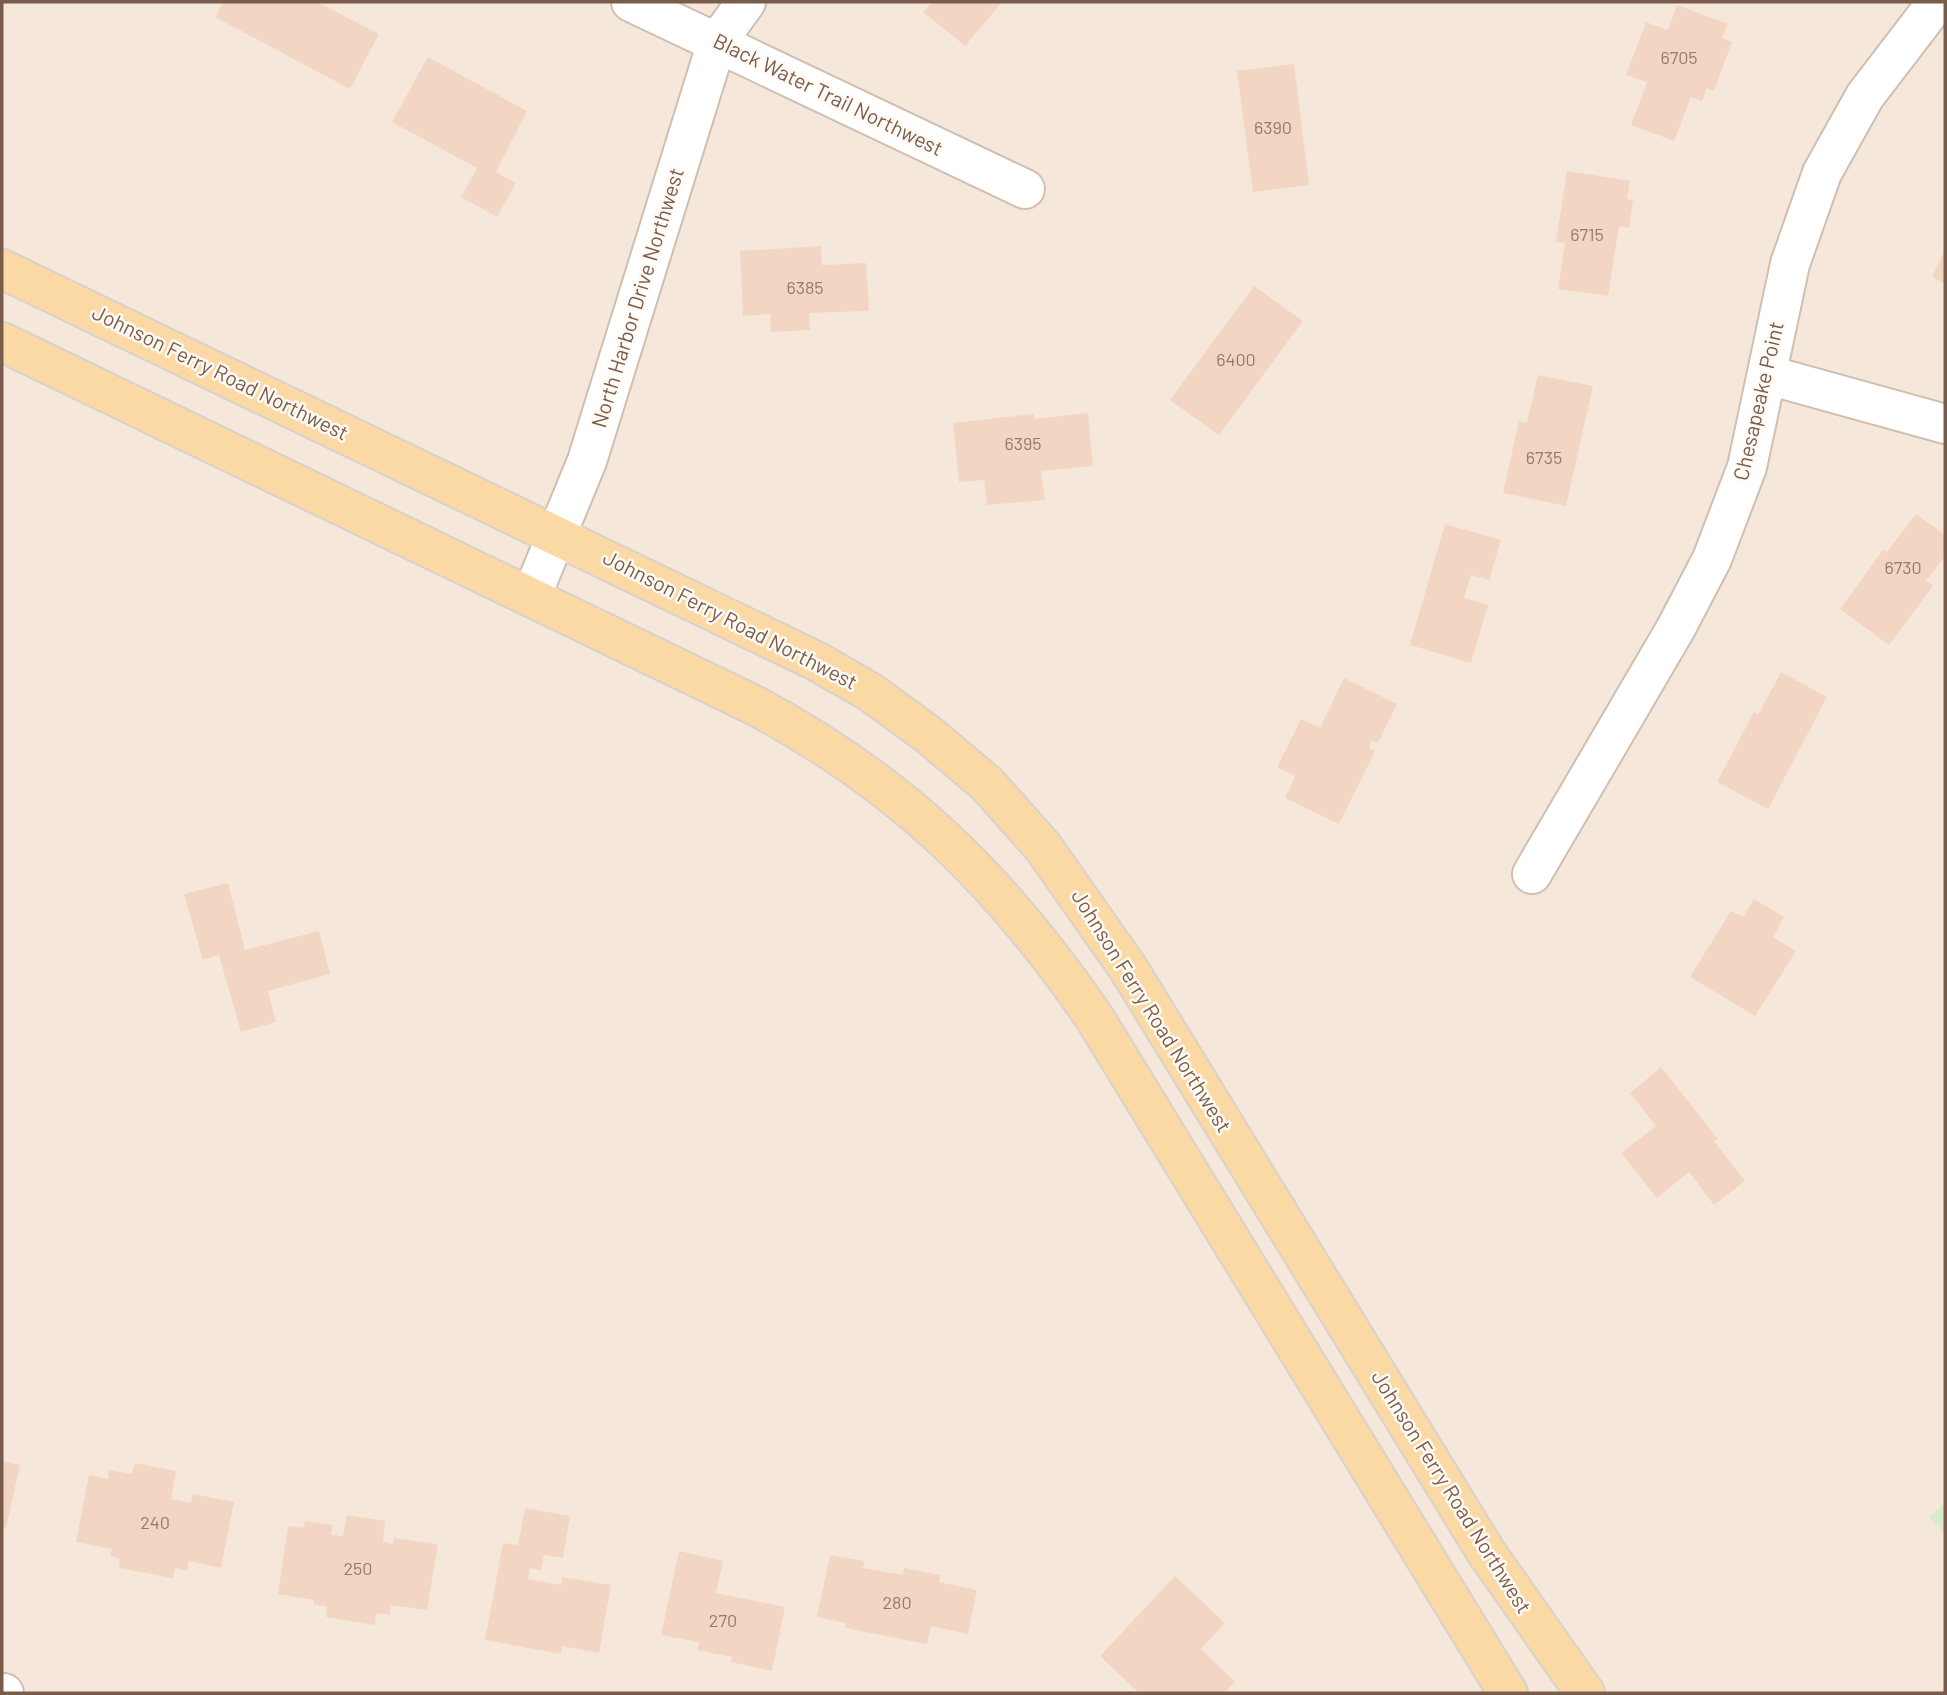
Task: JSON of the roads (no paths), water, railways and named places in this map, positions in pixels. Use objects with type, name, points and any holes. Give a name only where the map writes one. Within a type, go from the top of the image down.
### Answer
[{"type":"main road","name":"Johnson Ferry Road Northwest","points":[[2,269],[759,632],[870,692],[929,734],[987,784],[1050,857],[1128,968],[1486,1552],[1585,1693]]},
{"type":"main road","points":[[2,342],[756,706],[841,755],[930,824],[1005,897],[1053,957],[1094,1017],[1508,1693]]},
{"type":"street","name":"Black Water Trail Northwest","points":[[631,2],[1025,189]]},
{"type":"street","name":"North Harbor Drive Northwest","points":[[531,597],[587,461],[718,43],[746,2]]},
{"type":"street","name":"Chesapeake Point","points":[[1532,874],[1676,628],[1712,559],[1747,467],[1790,264],[1822,173],[1865,96],[1938,2]]},
{"type":"street","points":[[1768,374],[1945,424]]}]
